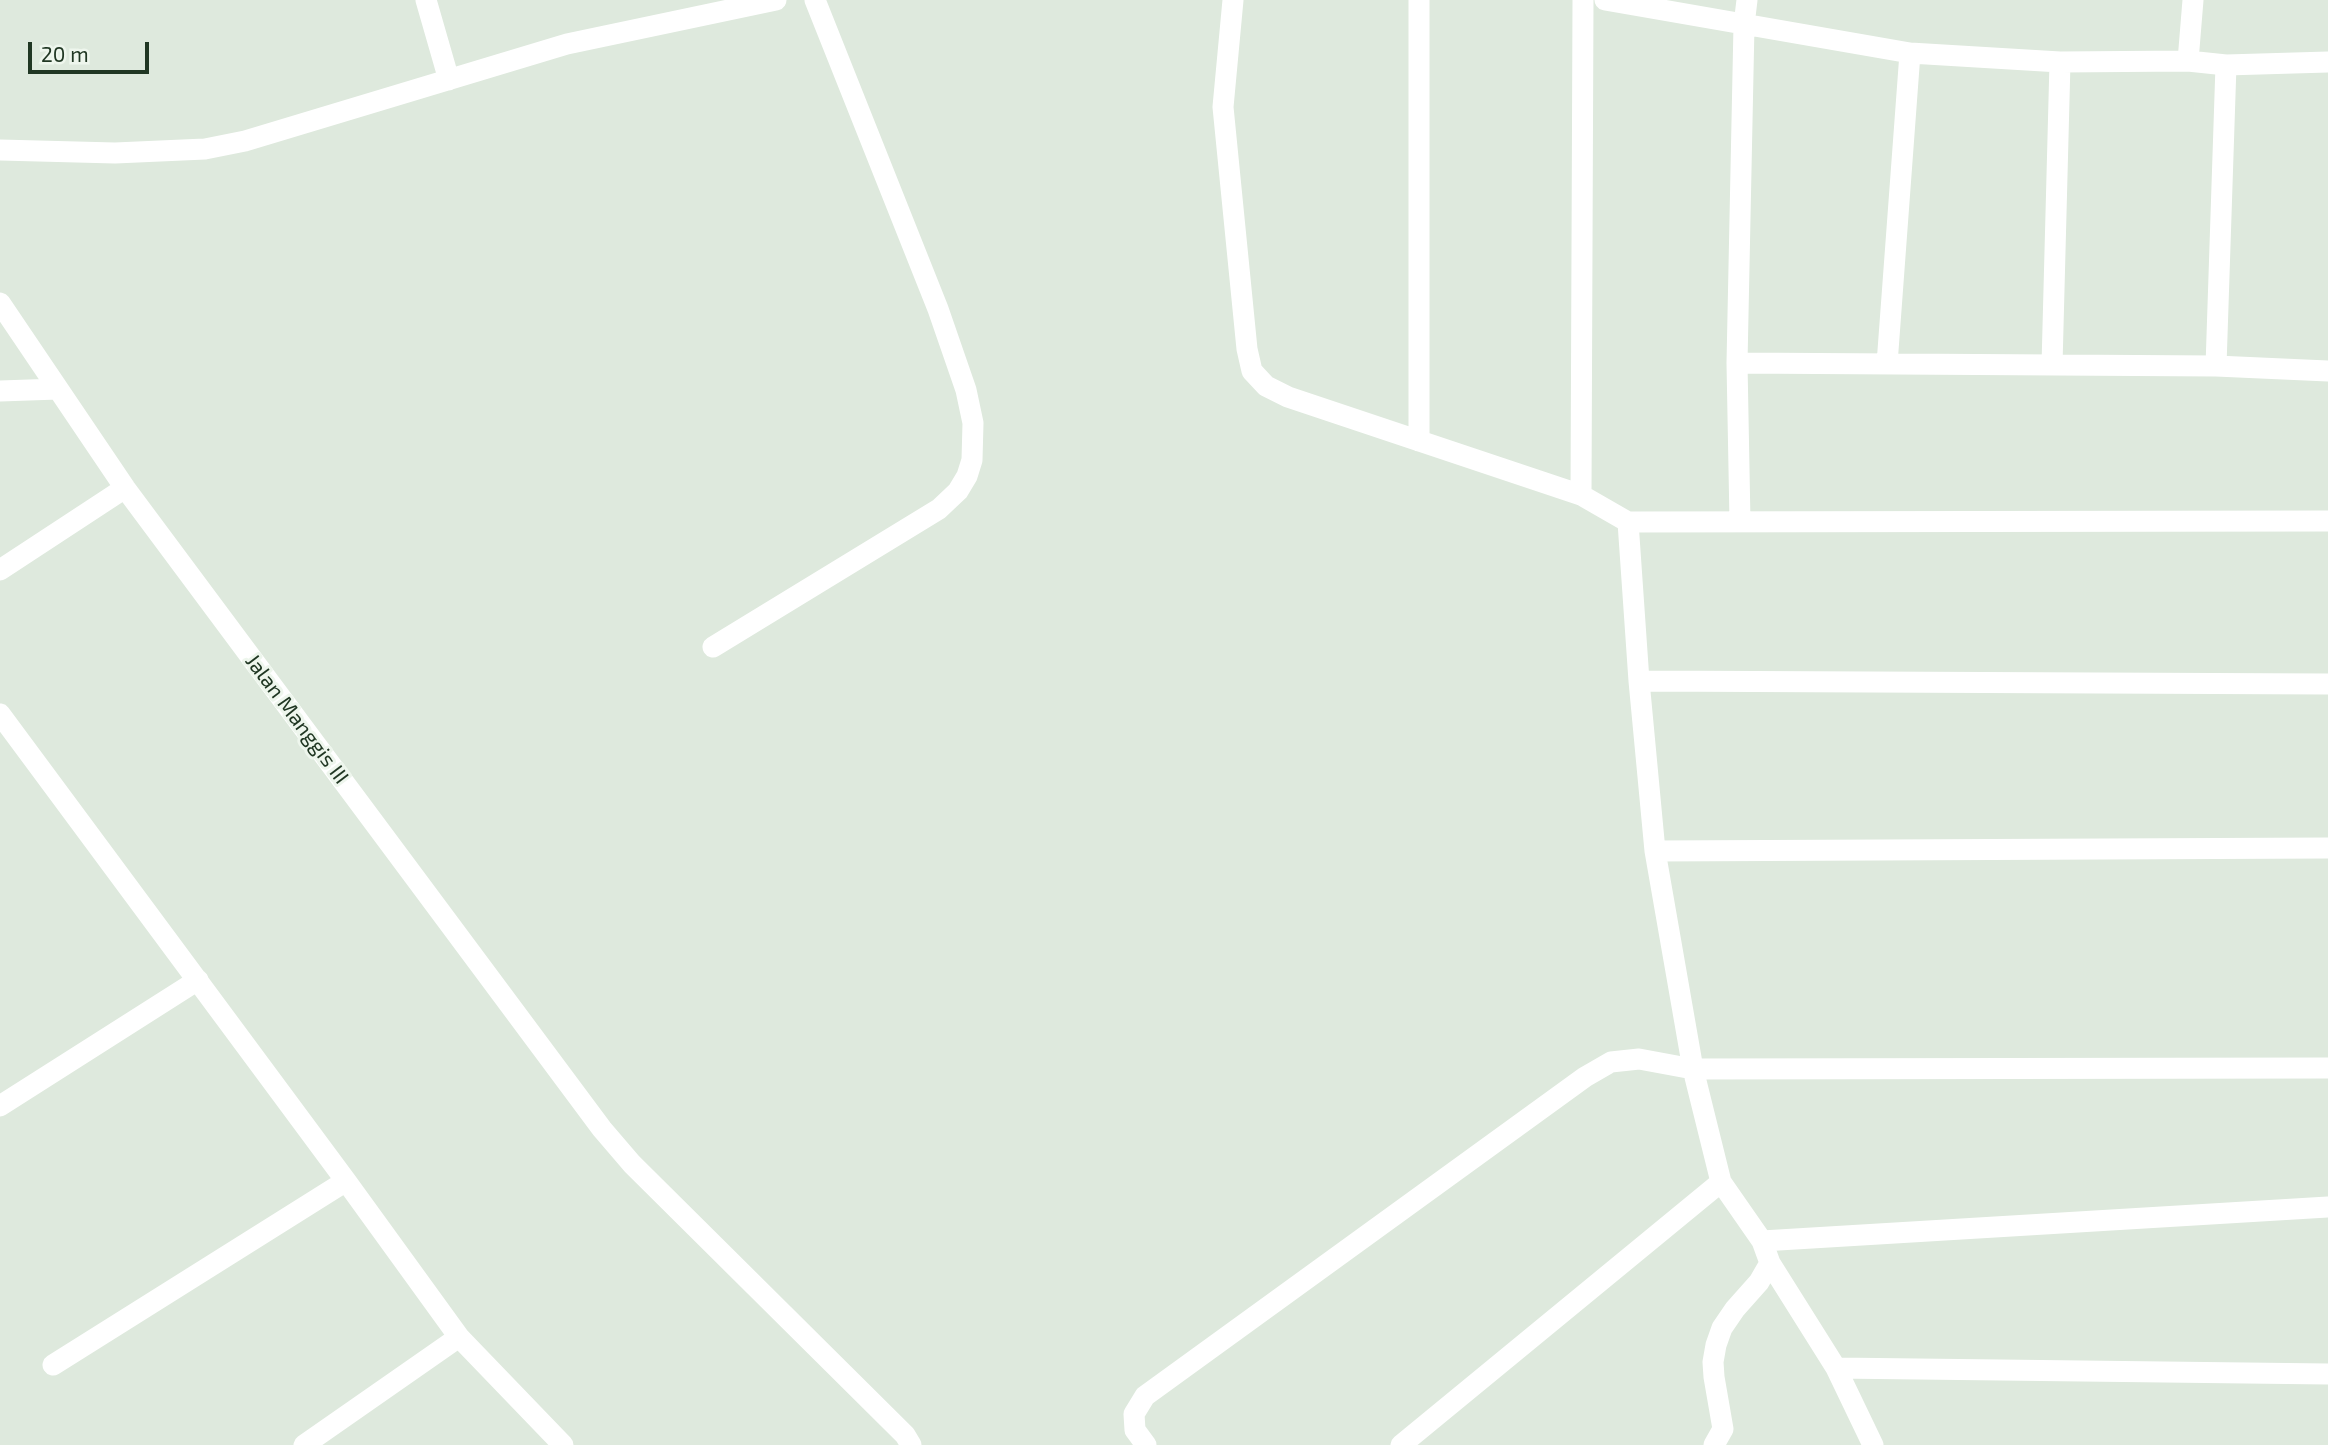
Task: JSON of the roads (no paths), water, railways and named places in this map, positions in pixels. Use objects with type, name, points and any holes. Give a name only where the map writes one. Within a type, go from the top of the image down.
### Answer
[{"type":"street","points":[[426,0],[449,80]]},
{"type":"street","points":[[713,647],[939,509],[958,492],[972,460],[974,441],[966,390],[942,321],[815,0]]},
{"type":"street","points":[[1233,0],[1223,107],[1247,349],[1252,371],[1266,387],[1288,397],[1581,495],[1628,522],[2328,521]]},
{"type":"street","points":[[1419,0],[1419,441]]},
{"type":"street","points":[[1581,495],[1583,0]]},
{"type":"street","points":[[1605,0],[1910,53],[2060,62],[2188,61],[2226,65],[2328,61]]},
{"type":"street","points":[[1740,522],[1737,363],[1744,24],[1747,0]]},
{"type":"street","points":[[2188,61],[2193,0]]},
{"type":"street","points":[[0,150],[115,153],[205,149],[245,141],[567,44],[771,1]]},
{"type":"street","points":[[1887,365],[1910,53]]},
{"type":"street","points":[[2052,365],[2060,62]]},
{"type":"street","points":[[2216,366],[2226,65]]},
{"type":"street","name":"Jalan Manggis III","points":[[0,303],[125,488],[602,1129],[641,1173],[905,1435],[911,1445]]},
{"type":"street","points":[[1737,363],[2216,366],[2328,371]]},
{"type":"street","points":[[0,391],[58,389]]},
{"type":"street","points":[[0,570],[125,488]]},
{"type":"street","points":[[1628,522],[1655,851],[1693,1069],[1721,1182],[1762,1241],[1770,1263],[1836,1368],[1873,1445]]},
{"type":"street","points":[[1639,681],[2328,684]]},
{"type":"street","points":[[0,714],[346,1181],[458,1337],[563,1445]]},
{"type":"street","points":[[1655,851],[2328,848]]},
{"type":"street","points":[[0,1107],[198,980]]},
{"type":"street","points":[[1146,1445],[1135,1430],[1134,1414],[1145,1396],[1585,1077],[1611,1062],[1639,1059],[1693,1069],[2328,1069]]},
{"type":"street","points":[[53,1365],[346,1181]]},
{"type":"street","points":[[1401,1445],[1721,1182]]},
{"type":"street","points":[[1762,1241],[2328,1207]]},
{"type":"street","points":[[1714,1445],[1723,1429],[1713,1370],[1716,1345],[1722,1328],[1759,1282],[1770,1263]]},
{"type":"street","points":[[304,1445],[458,1337]]},
{"type":"street","points":[[1836,1368],[2328,1374]]}]
